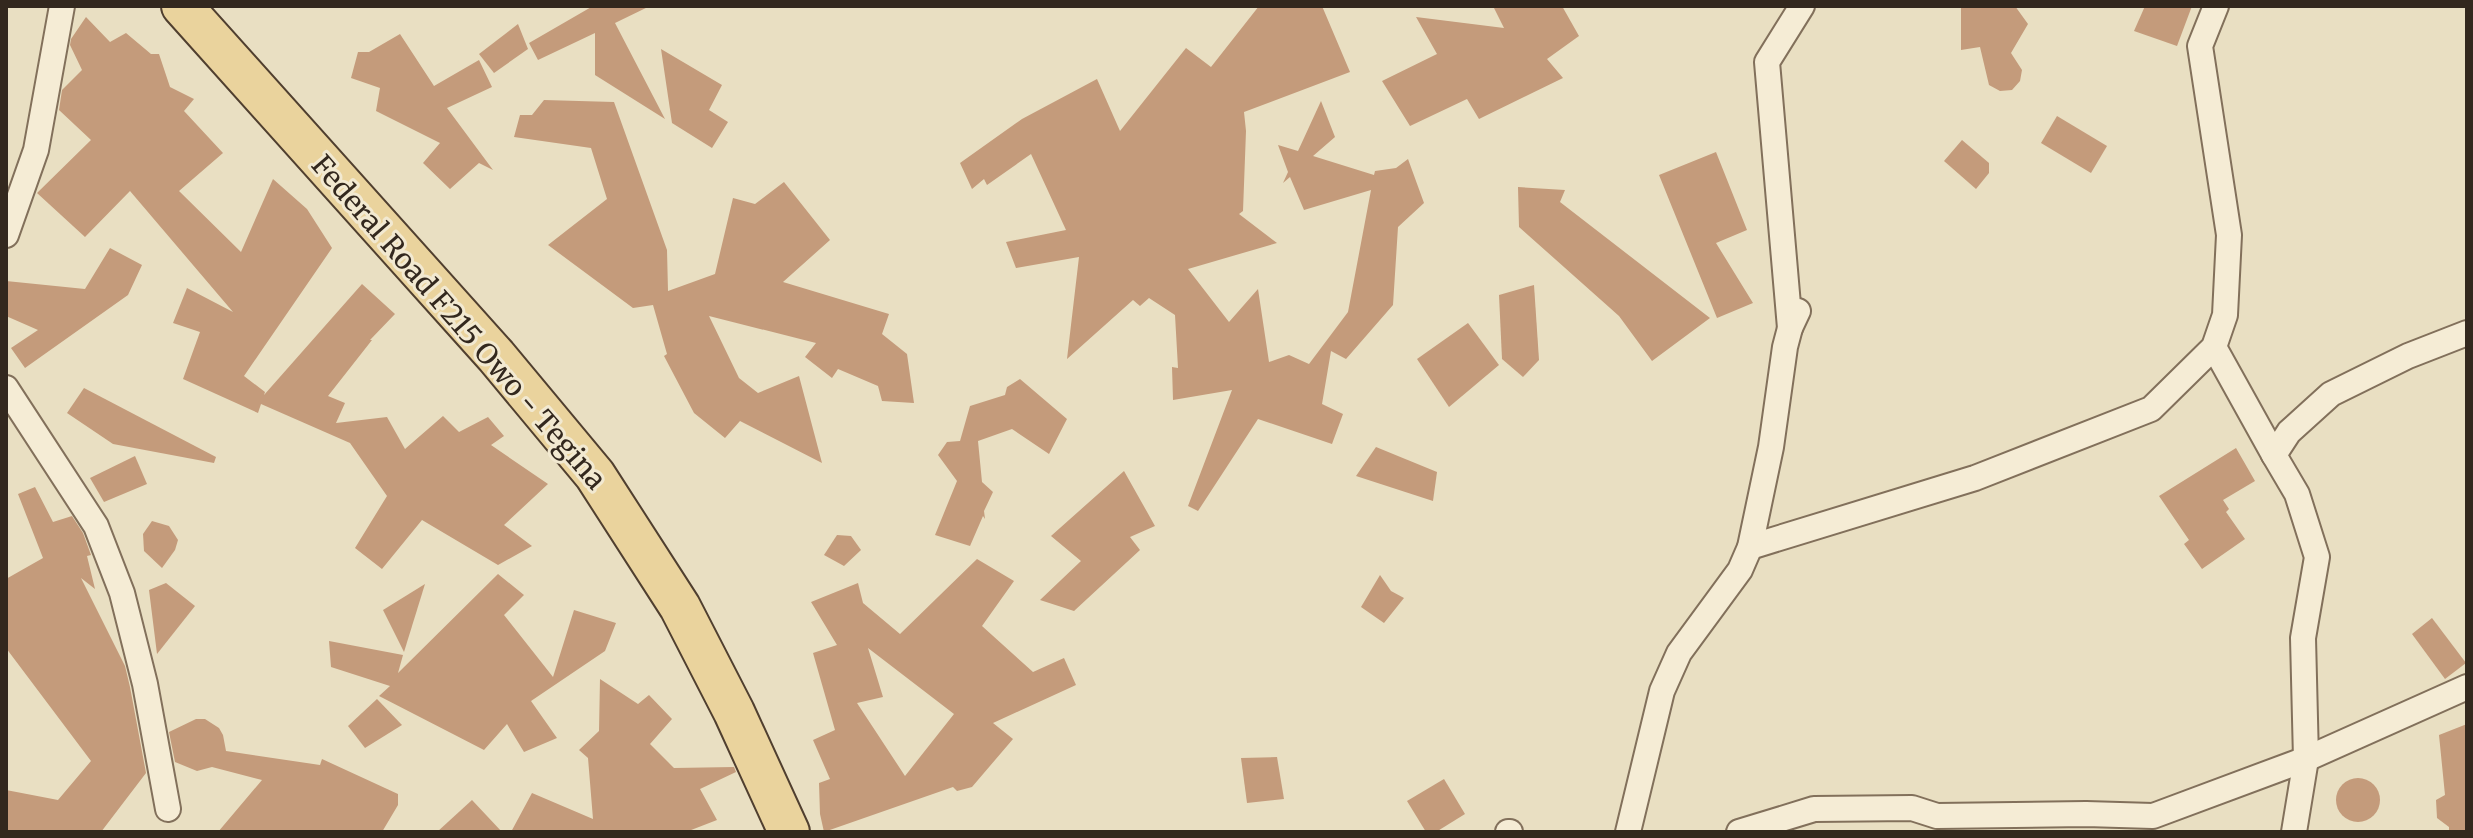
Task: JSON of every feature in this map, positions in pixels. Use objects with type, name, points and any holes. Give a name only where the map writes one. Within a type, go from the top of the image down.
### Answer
[{"type":"main road","name":"Federal Road F215 Owo - Tegina","points":[[182,6],[496,356],[595,475],[680,607],[734,712],[789,832]]},
{"type":"street","points":[[6,235],[36,150],[62,6]]},
{"type":"street","points":[[1628,832],[1662,691],[1679,653],[1740,570],[1750,547],[1794,320],[1767,62],[1802,6]]},
{"type":"street","points":[[1750,547],[1975,478],[2151,409],[2214,347],[2225,315],[2229,235],[2200,46],[2216,6]]},
{"type":"street","points":[[2274,455],[2289,432],[2331,394],[2408,356],[2467,333]]},
{"type":"street","points":[[2214,347],[2297,494],[2317,557],[2303,638],[2306,759],[2294,832]]},
{"type":"street","points":[[6,388],[96,526],[122,593],[145,684],[168,809]]},
{"type":"street","points":[[1739,832],[1814,809],[1912,808],[1937,816],[2153,816],[2306,759],[2467,687]]},
{"type":"building","points":[[593,6],[650,6],[615,23],[665,119],[595,75],[595,33],[538,60],[529,43]]},
{"type":"building","points":[[1259,6],[1322,6],[1350,72],[1244,112],[1243,211],[1239,214],[1277,243],[1188,269],[1229,322],[1258,289],[1269,362],[1289,355],[1309,364],[1348,312],[1371,190],[1304,210],[1290,177],[1283,183],[1288,172],[1278,145],[1298,151],[1321,101],[1335,137],[1313,156],[1374,175],[1375,171],[1396,168],[1408,159],[1424,203],[1398,227],[1393,305],[1346,359],[1331,351],[1322,404],[1343,414],[1332,444],[1258,419],[1198,511],[1188,506],[1232,390],[1173,400],[1172,367],[1178,368],[1175,315],[1149,298],[1140,306],[1133,300],[1067,359],[1079,257],[1016,268],[1006,242],[1066,230],[1031,154],[987,185],[984,179],[972,189],[960,163],[1022,119],[1097,79],[1120,131],[1186,48],[1211,67]]},
{"type":"building","points":[[1493,6],[1562,6],[1579,36],[1547,59],[1563,78],[1479,119],[1467,99],[1410,126],[1382,81],[1437,54],[1416,17],[1504,28]]},
{"type":"building","points":[[1961,6],[2015,6],[2028,24],[2011,53],[2022,70],[2020,81],[2012,90],[2000,91],[1989,85],[1980,47],[1961,50]]},
{"type":"building","points":[[2145,6],[2192,6],[2177,46],[2134,31]]},
{"type":"building","points":[[86,17],[110,42],[126,33],[151,54],[159,54],[170,87],[194,99],[184,111],[223,153],[179,191],[241,252],[273,179],[307,209],[332,248],[244,376],[265,392],[264,395],[362,284],[395,314],[370,340],[328,396],[345,403],[336,423],[387,417],[405,449],[443,416],[459,432],[488,417],[504,436],[491,445],[548,484],[504,525],[532,546],[498,565],[422,520],[382,569],[355,548],[387,496],[350,443],[261,404],[258,413],[183,379],[200,332],[173,323],[187,288],[233,312],[130,191],[85,237],[37,193],[91,140],[59,110],[62,90],[82,70],[70,45]]},
{"type":"building","points":[[518,24],[528,49],[494,73],[479,54]]},
{"type":"building","points":[[400,34],[434,86],[479,60],[492,87],[447,108],[493,170],[479,163],[450,189],[423,163],[440,143],[376,111],[380,88],[351,78],[358,52],[369,52]]},
{"type":"building","points":[[661,49],[722,85],[709,110],[728,122],[712,148],[672,123]]},
{"type":"building","points":[[544,100],[614,102],[667,250],[668,291],[715,274],[733,198],[755,204],[784,182],[830,240],[783,282],[889,314],[882,334],[907,354],[914,403],[882,401],[878,386],[838,369],[832,378],[805,357],[816,343],[709,316],[739,378],[758,393],[799,376],[822,463],[740,421],[725,438],[694,413],[664,356],[667,354],[653,305],[633,308],[548,245],[607,199],[591,148],[514,137],[520,115],[532,115]]},
{"type":"building","points":[[2057,116],[2107,146],[2091,173],[2041,143]]},
{"type":"building","points":[[1962,140],[1989,163],[1989,173],[1976,189],[1944,161]]},
{"type":"building","points":[[1716,152],[1747,230],[1716,243],[1753,303],[1717,318],[1659,175]]},
{"type":"building","points":[[1518,187],[1565,190],[1560,202],[1710,318],[1652,361],[1619,316],[1519,227]]},
{"type":"building","points":[[110,248],[142,265],[128,295],[25,368],[11,348],[38,330],[6,316],[6,281],[85,289]]},
{"type":"building","points":[[1534,285],[1539,360],[1523,377],[1502,359],[1499,295]]},
{"type":"building","points":[[1468,323],[1499,365],[1449,407],[1417,359]]},
{"type":"building","points":[[1020,379],[1067,419],[1049,454],[1012,429],[978,441],[982,482],[993,492],[984,511],[985,519],[983,516],[970,546],[935,535],[957,481],[938,455],[947,442],[960,441],[970,406],[1005,395],[1007,387]]},
{"type":"building","points":[[84,388],[216,457],[214,463],[113,444],[67,413]]},
{"type":"building","points":[[1376,447],[1437,472],[1433,501],[1356,476]]},
{"type":"building","points":[[2236,448],[2255,481],[2223,500],[2229,509],[2226,512],[2245,539],[2202,569],[2184,544],[2189,540],[2159,496]]},
{"type":"building","points":[[135,456],[147,484],[104,502],[90,478]]},
{"type":"building","points":[[1124,471],[1155,526],[1130,537],[1140,550],[1074,611],[1040,600],[1081,561],[1051,536]]},
{"type":"building","points":[[35,487],[53,522],[72,516],[83,533],[91,555],[87,556],[95,589],[81,578],[125,666],[130,687],[146,773],[101,832],[6,832],[6,790],[58,800],[91,761],[6,648],[6,579],[43,558],[18,494]]},
{"type":"building","points":[[152,521],[169,526],[178,540],[162,568],[144,551],[143,534]]},
{"type":"building","points":[[837,535],[851,536],[861,550],[844,566],[824,555]]},
{"type":"building","points":[[977,559],[1014,581],[982,626],[1033,672],[1064,658],[1076,685],[993,723],[1013,739],[972,787],[957,791],[953,787],[824,832],[819,783],[830,779],[813,740],[835,730],[813,653],[837,645],[811,602],[858,583],[863,603],[900,634]],"holes":[[[868,648],[954,714],[905,776],[857,703],[883,697]]]},
{"type":"building","points":[[498,574],[524,595],[504,615],[553,677],[574,610],[616,623],[605,651],[531,701],[557,738],[524,752],[507,724],[484,750],[379,696],[390,686],[331,667],[329,641],[403,655],[398,673]]},
{"type":"building","points":[[1380,575],[1391,591],[1404,598],[1384,623],[1361,607]]},
{"type":"building","points":[[166,583],[195,606],[157,654],[149,590]]},
{"type":"building","points":[[425,584],[404,652],[383,610]]},
{"type":"building","points":[[2432,618],[2466,663],[2445,679],[2412,634]]},
{"type":"building","points":[[600,679],[638,704],[649,695],[672,719],[650,744],[674,768],[734,767],[736,772],[700,789],[717,820],[686,832],[511,832],[532,793],[593,819],[588,758],[579,750],[599,731]]},
{"type":"building","points":[[377,699],[402,725],[365,748],[348,726]]},
{"type":"building","points":[[196,719],[205,719],[219,728],[226,751],[320,765],[322,759],[398,794],[398,805],[382,832],[218,832],[262,780],[212,767],[197,771],[175,762],[169,732]]},
{"type":"building","points":[[2467,724],[2467,832],[2449,832],[2449,827],[2437,818],[2436,800],[2445,795],[2439,735]]},
{"type":"building","points":[[1277,757],[1284,799],[1247,803],[1241,758]]},
{"type":"building","points":[[2358,778],[2373,785],[2380,800],[2373,815],[2358,822],[2343,815],[2336,800],[2343,785]]},
{"type":"building","points":[[1444,779],[1465,814],[1436,832],[1426,832],[1407,801]]},
{"type":"building","points":[[472,800],[502,832],[437,832]]}]
